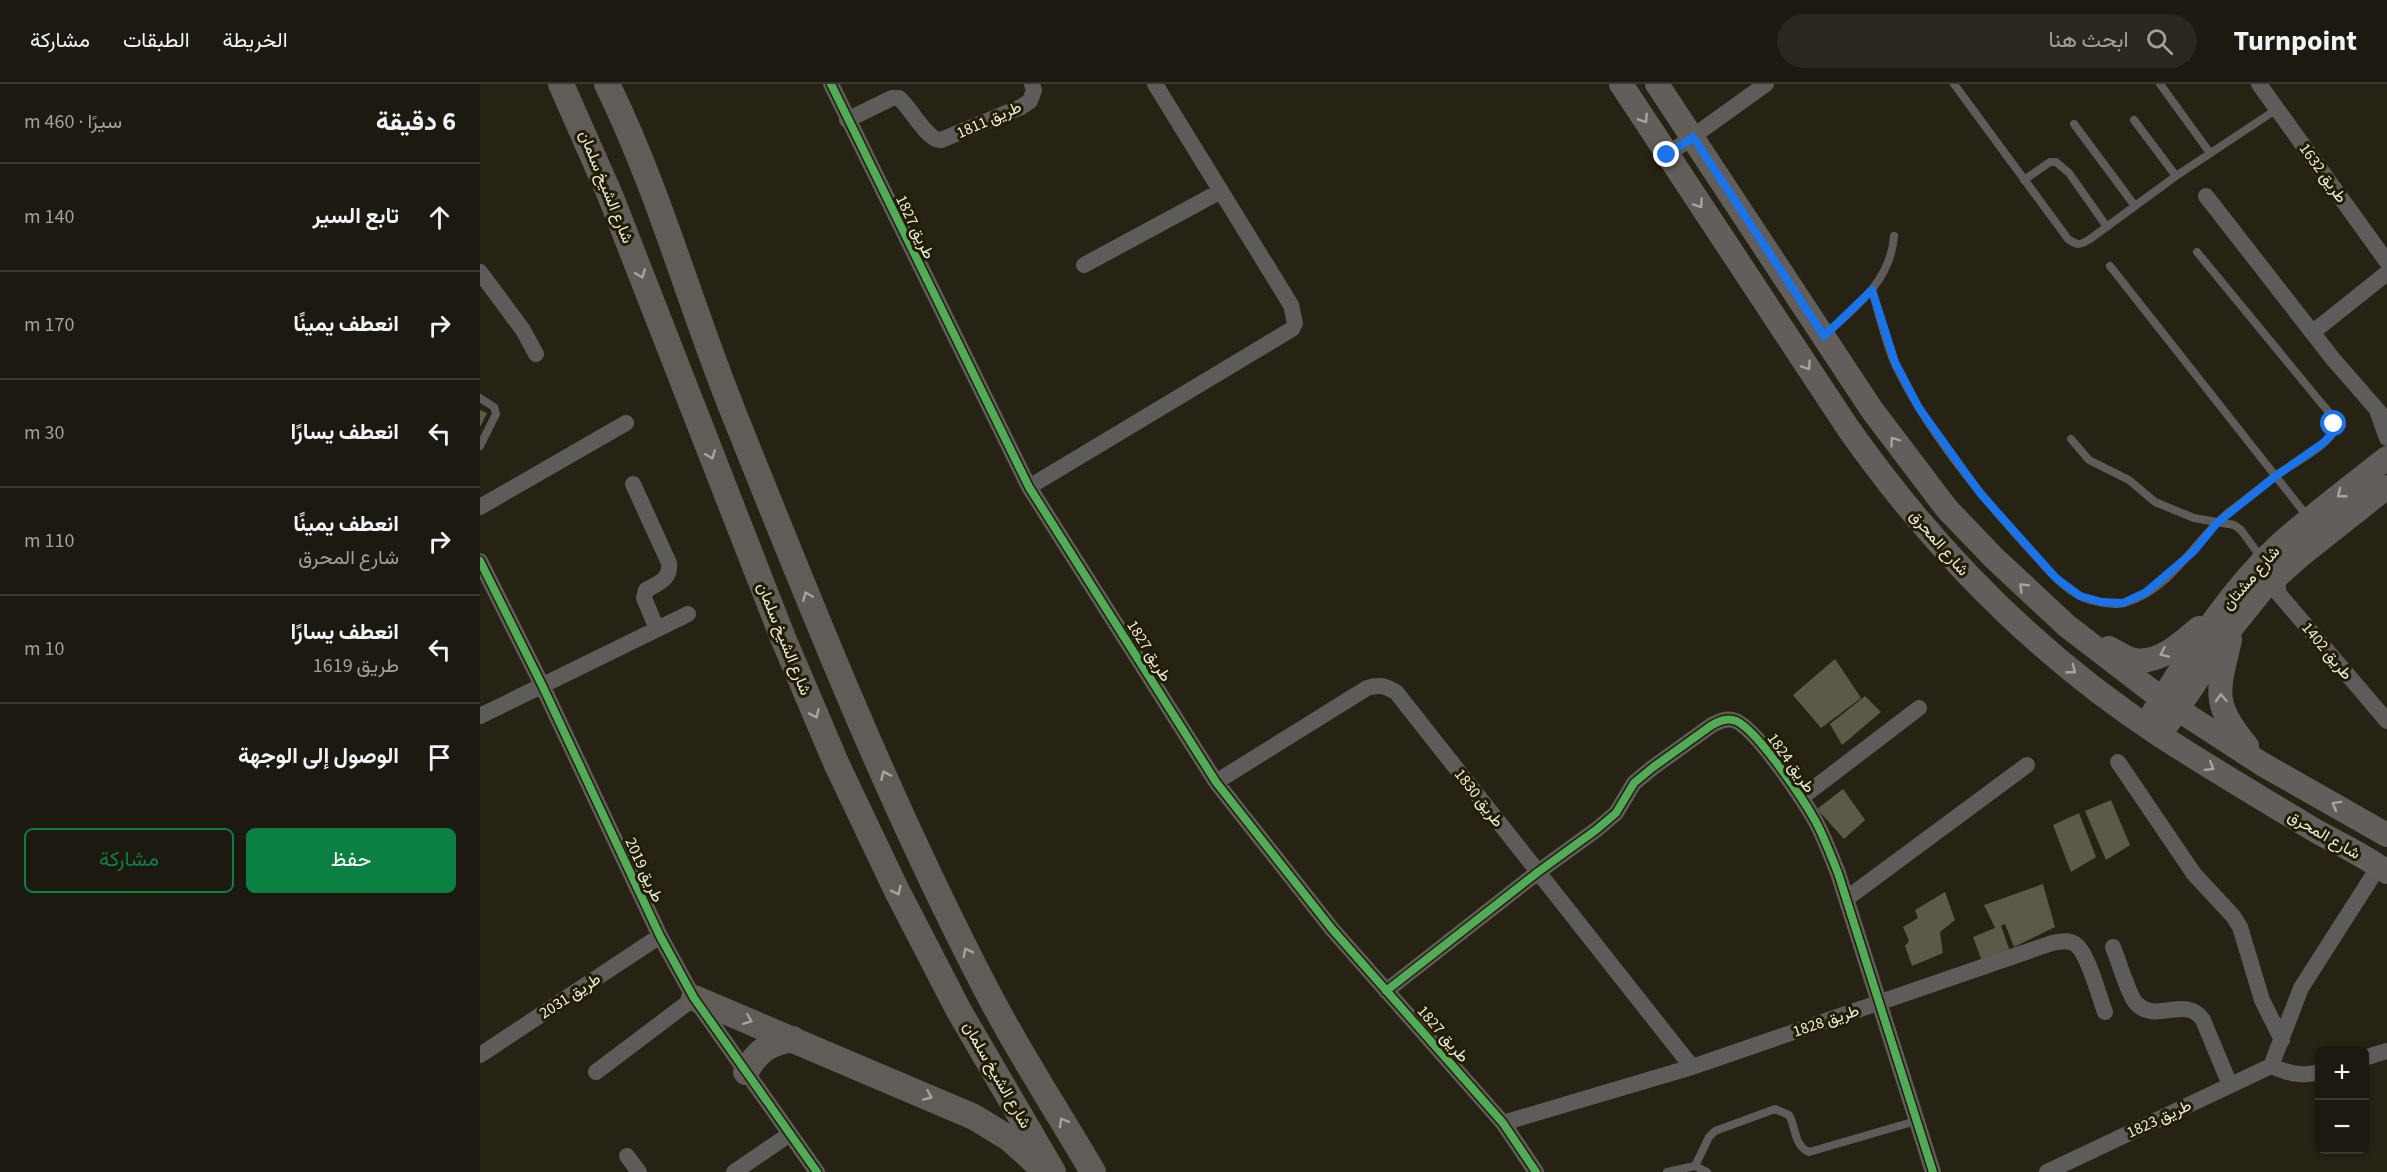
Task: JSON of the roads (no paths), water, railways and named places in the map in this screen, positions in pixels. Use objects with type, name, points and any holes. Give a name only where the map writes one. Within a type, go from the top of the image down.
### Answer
[{"type":"main road","name":"شارع الشيخ سلمان","points":[[561,84],[610,195],[783,638],[837,765],[938,971],[1053,1172]]},
{"type":"main road","name":"شارع الشيخ سلمان","points":[[607,84],[646,176],[749,453],[819,626],[899,808],[988,993],[1093,1172]]},
{"type":"main road","name":"شارع المحرق","points":[[1621,84],[1848,428],[1922,525],[1972,581],[2027,633],[2153,730],[2255,795],[2383,869]]},
{"type":"main road","name":"شارع المحرق","points":[[1657,84],[1878,419],[1947,509],[1994,558],[2067,626],[2169,704],[2262,764],[2387,835]]},
{"type":"main road","name":"شارع مشتان","points":[[2153,730],[2230,616],[2252,602],[2270,569],[2386,452]]},
{"type":"main road","name":"شارع مشتان","points":[[2301,536],[2387,487]]},
{"type":"main road","points":[[2067,626],[2124,656],[2136,660],[2147,660],[2171,651],[2230,616]]},
{"type":"main road","points":[[2230,616],[2221,678],[2222,710],[2230,725],[2262,764]]},
{"type":"main road","points":[[694,998],[974,1117],[1010,1139],[1046,1172]]},
{"type":"main road","points":[[746,1072],[764,1048],[781,1040],[793,1039]]},
{"type":"street","name":"طريق 1827","points":[[831,84],[1029,487],[1216,782],[1332,929],[1503,1123],[1536,1172]]},
{"type":"street","name":"طريق 1811","points":[[847,120],[891,98],[899,98],[916,116],[930,137],[936,141],[1021,107],[1030,101],[1034,90],[1032,84]]},
{"type":"street","points":[[1029,487],[1292,329],[1296,323],[1291,304],[1155,84]]},
{"type":"street","points":[[1667,155],[1766,84]]},
{"type":"street","name":"طريق 1632","points":[[2259,84],[2387,262]]},
{"type":"street","points":[[1084,265],[1221,191]]},
{"type":"street","points":[[2206,196],[2383,417],[2386,452]]},
{"type":"street","points":[[480,272],[523,330],[536,354]]},
{"type":"street","points":[[2313,332],[2387,273]]},
{"type":"street","points":[[480,507],[626,423]]},
{"type":"street","points":[[633,484],[669,563],[670,571],[666,578],[646,590],[644,598],[657,629]]},
{"type":"street","name":"طريق 2019","points":[[480,561],[542,685],[660,936],[694,998],[817,1172]]},
{"type":"street","name":"طريق 1402","points":[[2270,569],[2279,594],[2387,721]]},
{"type":"street","points":[[480,716],[688,614]]},
{"type":"street","name":"طريق 1830","points":[[1216,782],[1367,688],[1376,685],[1386,686],[1396,692],[1692,1067]]},
{"type":"street","name":"طريق 1824","points":[[1801,798],[1918,708]]},
{"type":"street","name":"طريق 1824","points":[[1386,991],[1538,872],[1596,830],[1616,813],[1634,783],[1652,768],[1722,720],[1733,720],[1743,724],[1751,732],[1801,798],[1828,847],[1933,1172]]},
{"type":"street","points":[[2118,762],[2194,874],[2233,916],[2243,936],[2262,1000],[2282,1040]]},
{"type":"street","points":[[1846,899],[2027,765]]},
{"type":"street","points":[[2315,1073],[2293,1075],[2271,1066],[2301,988],[2383,869]]},
{"type":"street","name":"طريق 2031","points":[[480,1055],[660,936]]},
{"type":"street","name":"طريق 1828","points":[[1503,1123],[1692,1067],[2066,940],[2076,944],[2083,953],[2105,1012]]},
{"type":"street","points":[[2113,947],[2136,1003],[2154,1012],[2190,1009],[2198,1012],[2230,1085]]},
{"type":"street","points":[[596,1072],[694,998]]},
{"type":"street","points":[[2369,1056],[2387,1051]]},
{"type":"street","name":"طريق 1823","points":[[2047,1172],[2271,1066]]},
{"type":"street","points":[[734,1172],[790,1134]]},
{"type":"street","points":[[627,1156],[639,1172]]},
{"type":"lane","points":[[1954,84],[2068,239],[2075,244],[2081,244],[2107,227],[2176,176],[2277,109]]},
{"type":"lane","points":[[2160,84],[2210,153]]},
{"type":"lane","points":[[2134,120],[2176,176]]},
{"type":"lane","points":[[2074,124],[2135,206]]},
{"type":"lane","points":[[2024,180],[2050,162],[2056,162],[2069,173],[2107,227]]},
{"type":"lane","points":[[1824,336],[1872,290],[1890,261],[1894,236]]},
{"type":"lane","points":[[1872,290],[1895,362],[1919,408],[1980,493],[2056,578],[2080,596],[2102,602],[2123,603],[2146,592],[2193,552],[2218,522],[2332,434],[2334,424],[2332,416],[2197,252]]},
{"type":"lane","points":[[2110,266],[2276,476],[2301,536]]},
{"type":"lane","points":[[480,398],[494,407],[496,414],[480,446]]},
{"type":"lane","points":[[2071,439],[2089,460],[2129,480],[2155,502],[2194,518],[2234,525],[2241,530],[2270,569]]},
{"type":"lane","points":[[1695,1166],[1709,1137],[1715,1131],[1775,1109],[1789,1114],[1798,1144],[1802,1150],[1809,1152],[1916,1121]]},
{"type":"lane","points":[[1667,1172],[1695,1166],[1707,1172]]}]
